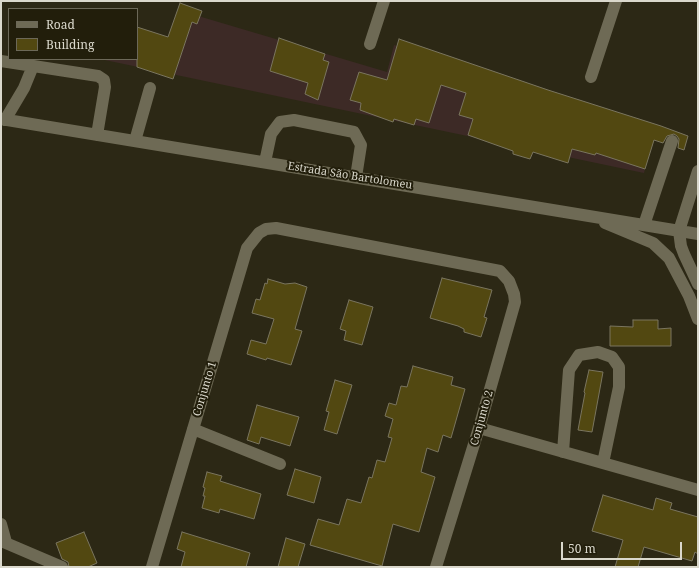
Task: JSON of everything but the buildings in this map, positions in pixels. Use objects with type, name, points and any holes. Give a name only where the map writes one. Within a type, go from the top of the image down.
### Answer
[{"type":"street","points":[[370,44],[384,1]]},
{"type":"street","points":[[591,77],[616,1]]},
{"type":"street","points":[[1,61],[98,76],[104,80],[105,87],[97,135]]},
{"type":"street","points":[[3,120],[24,88],[34,66]]},
{"type":"street","points":[[135,141],[150,88]]},
{"type":"street","name":"Estrada São Bartolomeu","points":[[3,120],[698,234]]},
{"type":"street","points":[[264,162],[271,134],[280,122],[294,120],[354,132],[360,145],[356,177]]},
{"type":"street","points":[[644,225],[672,141]]},
{"type":"street","points":[[698,171],[679,231],[683,250],[698,284]]},
{"type":"street","points":[[585,215],[653,243],[669,258],[689,296],[698,319]]},
{"type":"street","name":"Conjunto 1","points":[[152,567],[247,248],[259,232],[266,229],[276,228],[500,271]]},
{"type":"street","name":"Conjunto 2","points":[[436,567],[479,428],[515,302],[510,281],[500,271]]},
{"type":"street","points":[[563,452],[569,370],[579,355],[598,352],[612,357],[620,367],[619,387],[603,463]]},
{"type":"street","points":[[479,428],[698,490]]},
{"type":"street","points":[[193,430],[280,464]]},
{"type":"street","points":[[1,524],[3,541],[62,567]]},
{"type":"shaded area","points":[[178,10],[387,72],[394,45],[655,125],[644,173],[105,60],[138,60],[138,58],[168,42]]}]
